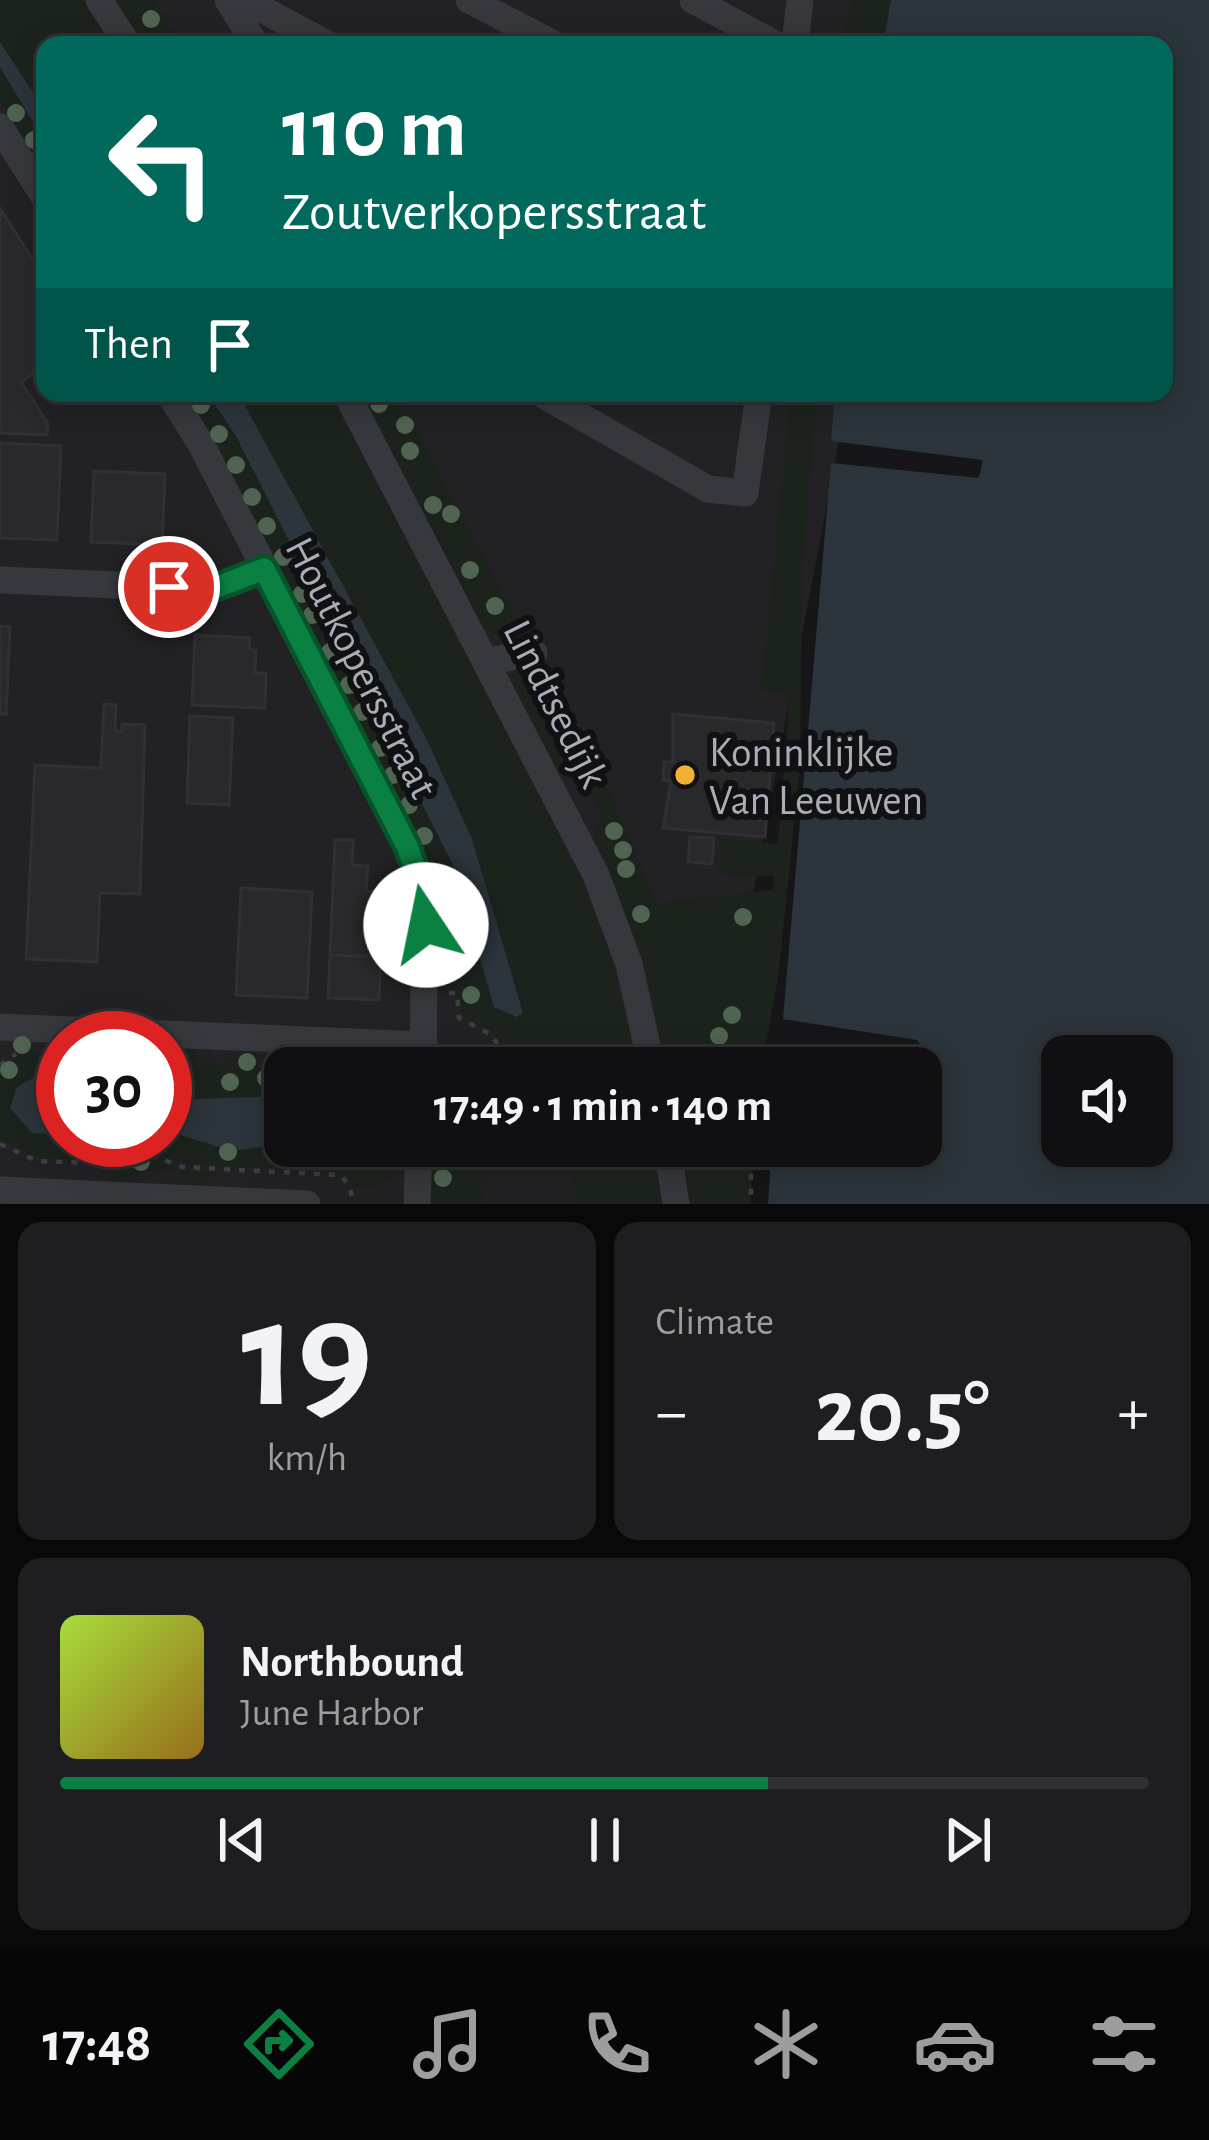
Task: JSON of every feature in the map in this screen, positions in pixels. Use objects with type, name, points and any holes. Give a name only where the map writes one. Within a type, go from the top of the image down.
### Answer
[{"type":"street","points":[[99,0],[122,36]]},
{"type":"street","points":[[228,0],[250,36]]},
{"type":"street","points":[[244,0],[312,36]]},
{"type":"street","points":[[469,0],[539,36]]},
{"type":"street","points":[[693,0],[760,36]]},
{"type":"street","points":[[796,36],[800,0]]},
{"type":"street","points":[[0,127],[36,184]]},
{"type":"street","name":"Houtkopersstraat","points":[[174,402],[407,846],[425,896],[423,1047]]},
{"type":"street","name":"Lindtsedijk","points":[[351,402],[488,661],[607,901],[629,964],[647,1047]]},
{"type":"street","points":[[556,402],[708,489],[746,493],[757,402]]},
{"type":"street","points":[[0,580],[212,589],[264,569]]},
{"type":"street","points":[[488,661],[534,653]]},
{"type":"street","points":[[0,1027],[282,1047]]},
{"type":"street","points":[[417,1204],[418,1167]]},
{"type":"street","points":[[670,1167],[676,1204]]},
{"type":"street","points":[[0,1190],[307,1204]]},
{"type":"path","points":[[425,994],[457,993],[459,1018],[492,1035],[499,1047]]},
{"type":"path","points":[[0,1144],[37,1161],[87,1163],[100,1148],[125,1142],[182,1167],[340,1175],[350,1186],[352,1204]]},
{"type":"path","points":[[751,1167],[751,1204]]},
{"type":"shaded area","points":[[0,0],[924,0],[917,36],[36,36],[36,402],[846,402],[724,1047],[264,1047],[264,1167],[701,1167],[694,1204],[0,1204]]},
{"type":"shaded area","points":[[0,0],[84,0],[106,36],[36,36],[36,97],[0,42]]},
{"type":"shaded area","points":[[109,0],[153,0],[175,36],[131,36]]},
{"type":"shaded area","points":[[853,0],[891,0],[885,36],[843,36]]},
{"type":"shaded area","points":[[891,0],[1209,0],[1209,1204],[768,1204],[771,1167],[942,1167],[942,1047],[783,1019],[831,463],[979,478],[983,460],[831,441],[834,402],[1173,402],[1173,36],[885,36]]},
{"type":"shaded area","points":[[0,42],[36,97],[36,127],[0,67]]},
{"type":"shaded area","points":[[0,67],[36,127],[36,159],[0,102]]},
{"type":"shaded area","points":[[189,402],[213,402],[236,436],[453,865],[485,983],[523,1012],[472,839],[427,740],[243,402],[335,402],[558,819],[597,908],[635,1047],[502,1047],[492,1031],[461,1015],[459,990],[438,991],[438,904],[424,852]]},
{"type":"shaded area","points":[[213,402],[243,402],[427,740],[472,839],[523,1013],[516,1017],[494,1007],[453,865],[236,436]]},
{"type":"shaded area","points":[[359,402],[401,402],[528,641],[497,636],[481,627]]},
{"type":"shaded area","points":[[790,402],[816,402],[802,566],[800,766],[779,970],[766,1047],[654,1047],[593,842],[600,818],[596,799],[583,780],[551,762],[510,684],[520,668],[542,665],[598,767],[657,903],[773,890],[773,876],[719,874],[722,839],[778,844],[790,694],[761,690]]},
{"type":"shaded area","points":[[192,1047],[201,1047],[196,1057],[203,1064],[225,1064],[243,1049],[263,1050],[256,1059],[264,1066],[264,1097],[192,1099]]},
{"type":"shaded area","points":[[36,1054],[36,1077],[17,1087],[10,1108],[36,1133],[36,1156],[0,1139],[0,1069],[20,1056]]},
{"type":"shaded area","points":[[36,1077],[36,1133],[10,1108],[17,1087]]},
{"type":"shaded area","points":[[264,1097],[264,1147],[231,1151],[192,1139],[192,1099]]},
{"type":"shaded area","points":[[192,1139],[231,1151],[264,1146],[264,1167],[394,1167],[383,1182],[358,1188],[341,1171],[192,1164]]},
{"type":"shaded area","points":[[89,1167],[215,1172],[197,1189],[179,1185],[185,1178],[178,1171],[143,1170],[127,1185],[105,1181],[111,1175],[106,1169]]},
{"type":"shaded area","points":[[430,1167],[478,1167],[484,1204],[428,1204]]},
{"type":"shaded area","points":[[571,1167],[660,1167],[667,1204],[577,1204]]},
{"type":"shaded area","points":[[679,1167],[753,1167],[750,1204],[685,1204]]},
{"type":"building","points":[[0,208],[36,265],[36,372],[21,382],[48,424],[47,435],[0,433]]},
{"type":"building","points":[[0,443],[61,446],[57,540],[0,538]]},
{"type":"building","points":[[94,471],[165,474],[162,545],[91,542]]},
{"type":"building","points":[[0,626],[10,627],[6,714],[0,714]]},
{"type":"building","points":[[195,635],[250,638],[249,649],[256,650],[255,673],[266,673],[265,708],[192,705]]},
{"type":"building","points":[[104,704],[116,705],[115,731],[122,732],[122,724],[145,725],[140,894],[100,893],[97,962],[26,959],[35,765],[101,768]]},
{"type":"building","points":[[673,714],[774,723],[765,837],[663,828],[671,781],[663,780],[664,762],[673,762]]},
{"type":"building","points":[[190,716],[233,718],[229,805],[187,803]]},
{"type":"building","points":[[690,837],[714,838],[712,864],[688,862]]},
{"type":"building","points":[[335,840],[353,840],[352,865],[368,866],[366,891],[376,892],[375,917],[383,917],[381,957],[330,955]]},
{"type":"building","points":[[241,888],[312,892],[307,998],[236,995]]},
{"type":"building","points":[[330,955],[381,957],[379,1000],[328,998]]},
{"type":"place","name":"Koninklijke Van Leeuwen","points":[[685,775]]},
{"type":"route","points":[[169,587],[212,589],[264,569],[407,846],[425,896],[426,925]]}]
